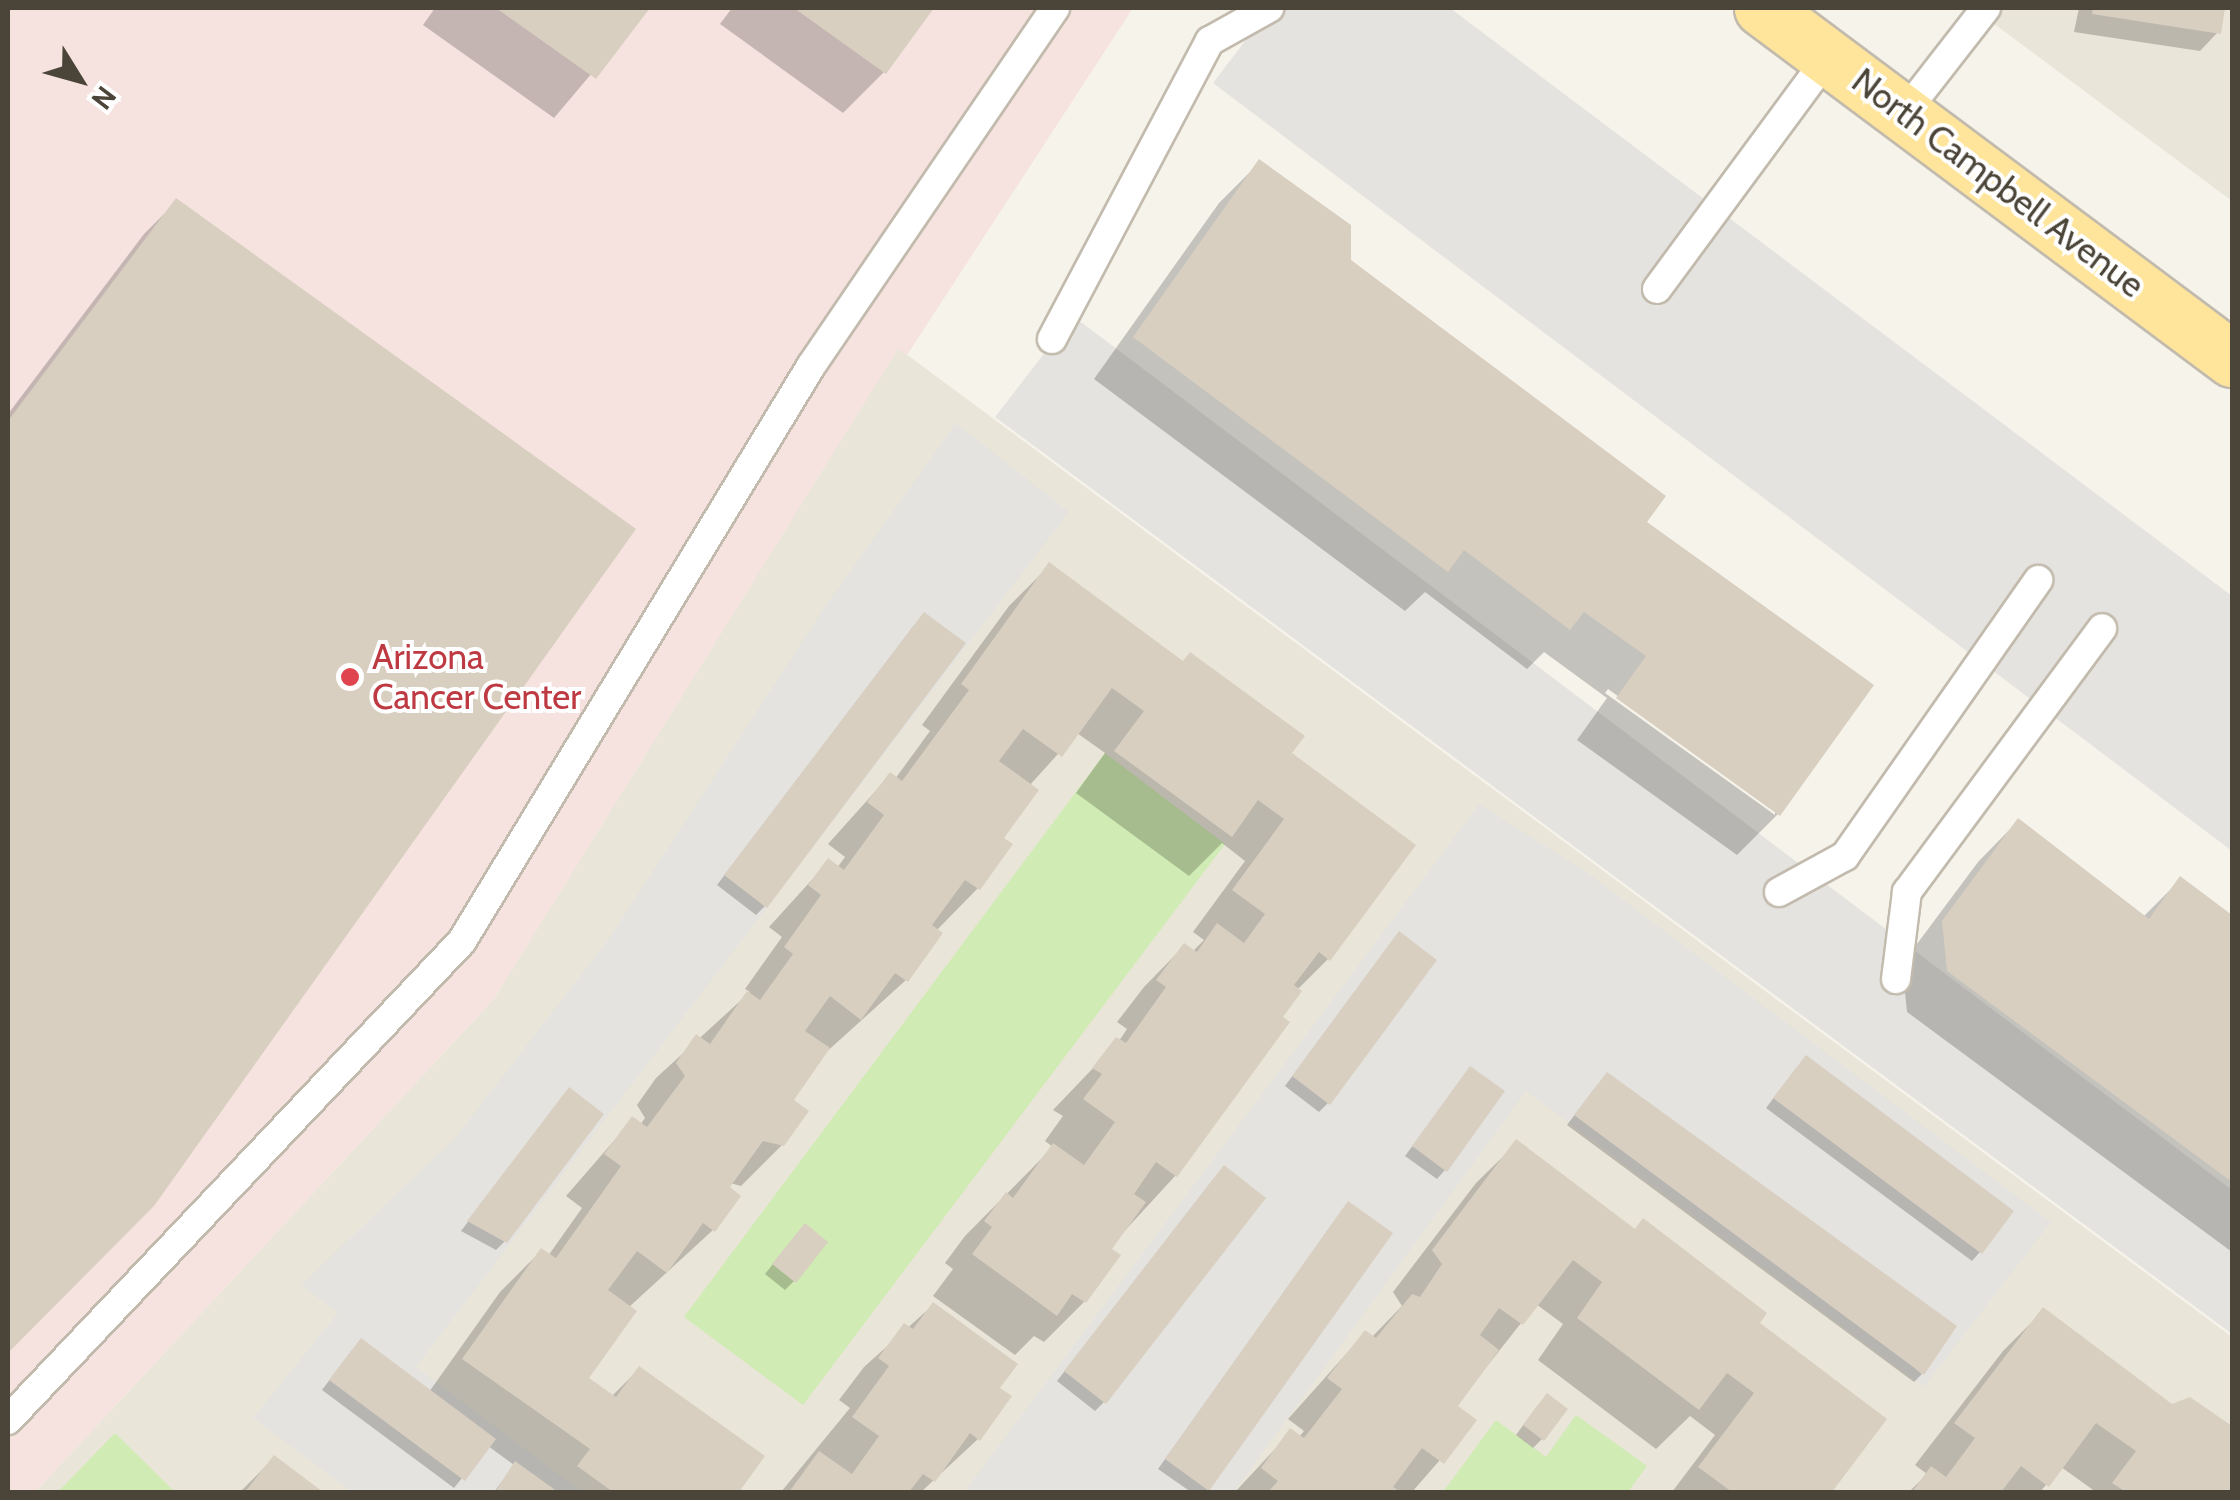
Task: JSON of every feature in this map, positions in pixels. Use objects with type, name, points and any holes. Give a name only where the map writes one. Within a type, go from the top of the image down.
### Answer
[{"type":"main road","name":"North Campbell Avenue","points":[[1762,8],[2232,359]]},
{"type":"lane","points":[[8,1420],[462,941],[810,366],[1055,8]]},
{"type":"lane","points":[[1052,338],[1210,40],[1270,8]]},
{"type":"lane","points":[[1905,112],[1986,8]]},
{"type":"lane","points":[[1658,289],[1828,56]]},
{"type":"lane","points":[[1779,892],[1845,856],[2038,580]]},
{"type":"lane","points":[[1896,979],[1907,892],[2102,628]]},
{"type":"shaded area","name":"Arizona Cancer Center","points":[[8,8],[1133,8],[907,355],[898,349],[493,1000],[35,1492],[8,1492]]},
{"type":"shaded area","points":[[1270,8],[1450,8],[2232,596],[2232,851],[1213,83]]},
{"type":"shaded area","points":[[1973,8],[2232,8],[2232,201]]},
{"type":"shaded area","points":[[1073,316],[2232,1190],[2232,1334],[995,417]]},
{"type":"shaded area","points":[[898,348],[2232,1337],[2232,1492],[35,1492],[493,1000]]},
{"type":"shaded area","points":[[956,423],[1069,512],[416,1367],[582,1492],[352,1492],[253,1418],[338,1313],[301,1285],[455,1138],[608,940],[826,605]]},
{"type":"shaded area","points":[[1479,804],[1585,871],[2051,1222],[1924,1387],[1526,1091],[1234,1492],[964,1492]]},
{"type":"green space","points":[[1105,753],[1225,844],[803,1405],[684,1317]]},
{"type":"green space","points":[[1576,1415],[1647,1466],[1628,1492],[1443,1492],[1496,1420],[1546,1457]]},
{"type":"green space","points":[[115,1433],[175,1492],[58,1492]]},
{"type":"building","points":[[496,8],[650,8],[596,79]]},
{"type":"building","points":[[794,8],[934,8],[886,74]]},
{"type":"building","points":[[2093,8],[2225,8],[2221,34],[2092,14]]},
{"type":"building","points":[[1259,159],[1351,225],[1351,260],[1666,496],[1647,522],[1874,685],[1780,816],[1616,698],[1646,656],[1584,612],[1570,630],[1464,550],[1448,572],[1133,337]]},
{"type":"building","points":[[176,198],[636,529],[154,1206],[8,1353],[8,421]]},
{"type":"building","points":[[1049,562],[1183,661],[1190,652],[1305,736],[1292,753],[1416,845],[1330,961],[1319,952],[1294,985],[1302,991],[1283,1017],[1290,1022],[1177,1177],[1156,1162],[1134,1194],[1146,1202],[1112,1249],[1121,1255],[1086,1303],[1072,1294],[1057,1316],[972,1254],[992,1227],[984,1221],[1006,1192],[1013,1198],[1053,1143],[1084,1165],[1115,1122],[1083,1099],[1102,1074],[1092,1068],[1116,1037],[1126,1043],[1166,987],[1156,980],[1184,943],[1197,952],[1217,923],[1244,943],[1265,914],[1232,890],[1284,819],[1258,800],[1232,837],[1114,751],[1144,711],[1112,688],[1062,757],[1023,729],[999,761],[1039,790],[1004,838],[1013,844],[980,890],[965,880],[932,925],[943,933],[908,982],[895,973],[861,1020],[830,996],[805,1031],[830,1048],[794,1100],[809,1111],[784,1146],[763,1141],[730,1187],[741,1196],[715,1232],[703,1223],[667,1273],[637,1251],[608,1290],[637,1311],[589,1378],[616,1397],[639,1366],[765,1456],[739,1492],[613,1492],[577,1466],[590,1449],[462,1359],[541,1248],[556,1258],[621,1166],[604,1154],[632,1116],[647,1127],[685,1076],[676,1063],[696,1034],[710,1044],[747,991],[760,1000],[793,954],[784,947],[821,895],[808,885],[828,858],[844,870],[884,815],[867,802],[890,772],[902,781],[969,690],[961,684]]},
{"type":"building","points":[[924,612],[966,643],[767,908],[724,875]]},
{"type":"building","points":[[2018,818],[2149,919],[2180,876],[2232,915],[2232,1182],[1947,971],[1942,921]]},
{"type":"building","points":[[1399,931],[1437,960],[1330,1105],[1292,1076]]},
{"type":"building","points":[[1806,1055],[2014,1211],[1982,1254],[1773,1098]]},
{"type":"building","points":[[1470,1066],[1505,1091],[1447,1172],[1412,1146]]},
{"type":"building","points":[[1607,1072],[1957,1326],[1924,1375],[1574,1115]]},
{"type":"building","points":[[569,1087],[604,1114],[507,1243],[467,1221]]},
{"type":"building","points":[[1516,1139],[1635,1229],[1643,1218],[1767,1313],[1760,1323],[1887,1419],[1832,1492],[1732,1492],[1698,1467],[1754,1393],[1727,1373],[1699,1410],[1577,1318],[1602,1282],[1573,1260],[1523,1325],[1499,1308],[1480,1335],[1499,1350],[1458,1406],[1477,1420],[1444,1464],[1422,1448],[1393,1487],[1401,1492],[1268,1492],[1278,1481],[1261,1468],[1290,1428],[1304,1438],[1342,1389],[1327,1378],[1365,1330],[1376,1338],[1412,1294],[1420,1297],[1442,1264],[1432,1250]]},
{"type":"building","points":[[1224,1165],[1266,1198],[1106,1404],[1064,1371]]},
{"type":"building","points":[[1348,1201],[1393,1233],[1209,1491],[1165,1459]]},
{"type":"building","points":[[805,1223],[828,1242],[796,1283],[772,1264]]},
{"type":"building","points":[[933,1302],[1018,1364],[1000,1388],[1012,1396],[980,1441],[970,1433],[935,1482],[923,1474],[909,1492],[789,1492],[819,1451],[852,1474],[879,1436],[852,1417],[889,1366],[878,1358],[904,1323],[913,1329]]},
{"type":"building","points":[[2043,1307],[2172,1404],[2190,1397],[2232,1426],[2232,1492],[2126,1492],[2112,1483],[2136,1451],[2096,1423],[2049,1487],[2021,1466],[2001,1492],[1912,1492],[1931,1466],[1946,1477],[1975,1438],[1954,1423]]},
{"type":"building","points":[[361,1338],[496,1439],[465,1481],[329,1380]]},
{"type":"building","points":[[1547,1393],[1568,1409],[1544,1441],[1523,1425]]},
{"type":"building","points":[[274,1455],[323,1492],[245,1492]]},
{"type":"building","points":[[515,1461],[558,1492],[495,1492]]},
{"type":"place","name":"Arizona Cancer Center","points":[[350,677]]}]
